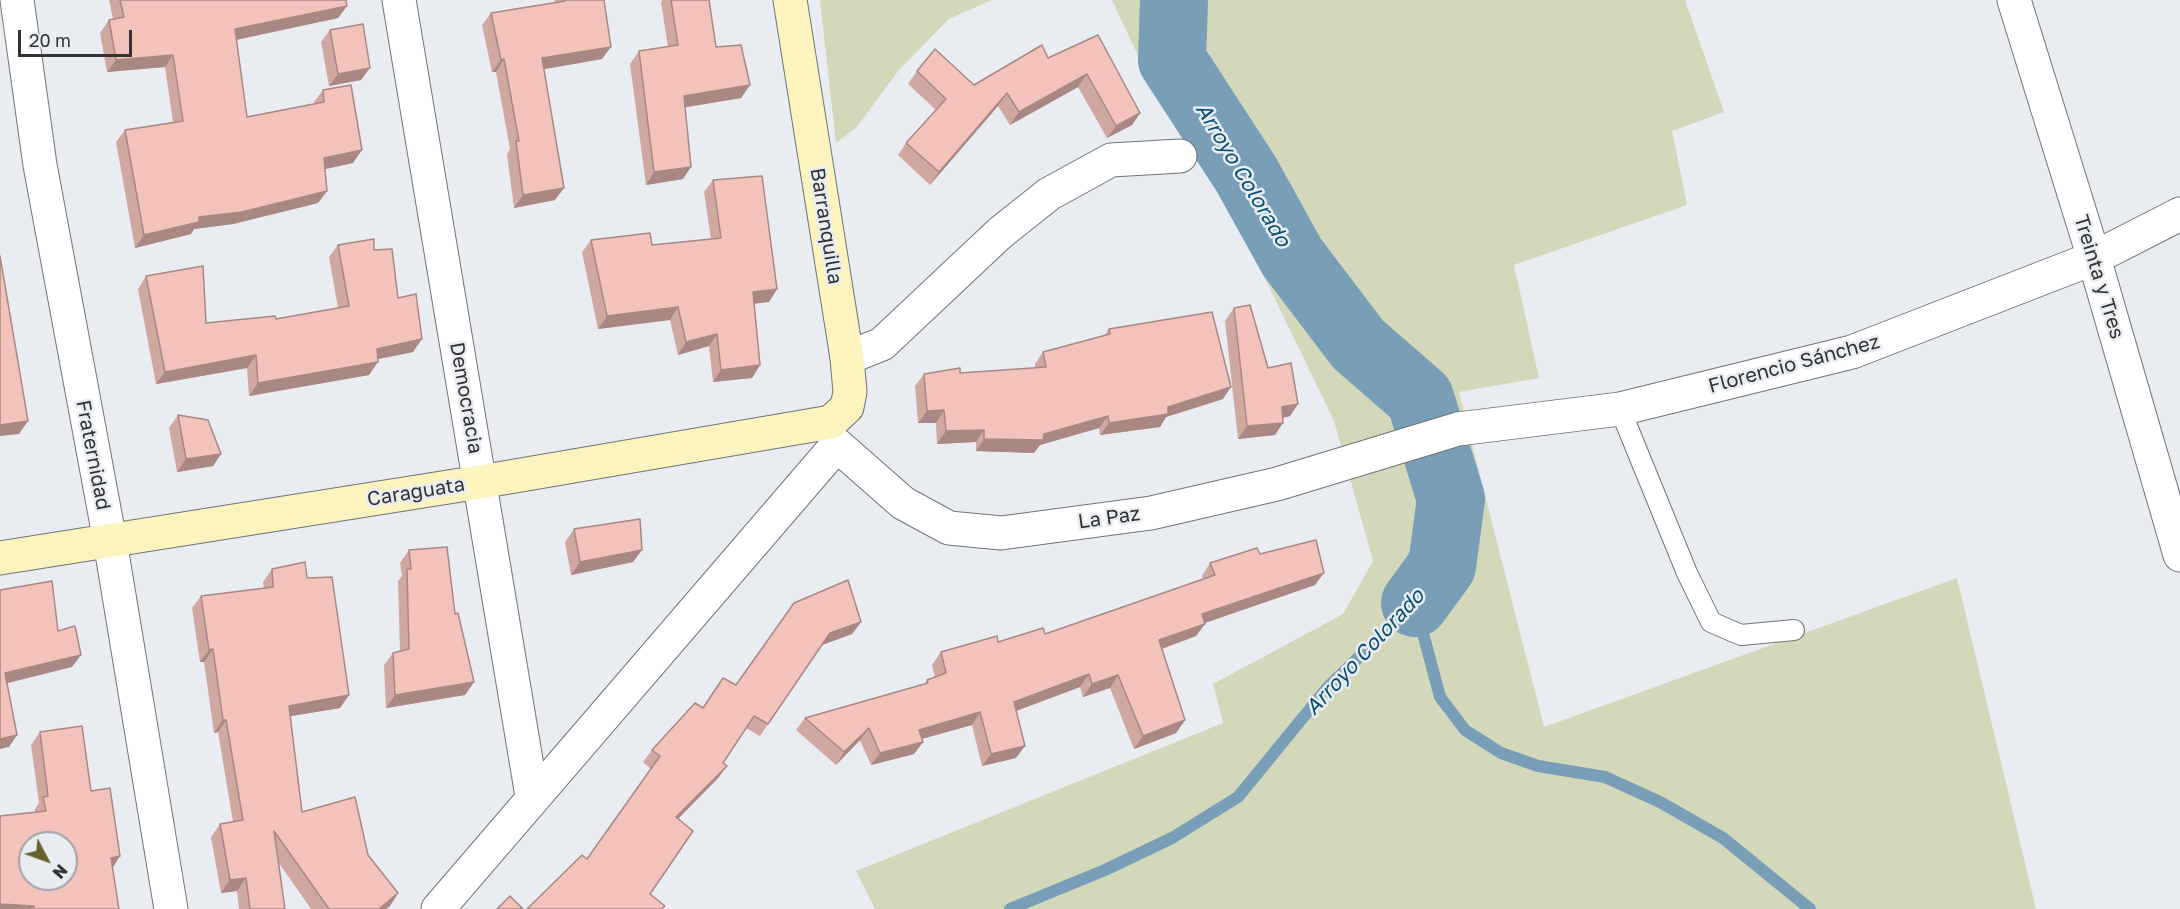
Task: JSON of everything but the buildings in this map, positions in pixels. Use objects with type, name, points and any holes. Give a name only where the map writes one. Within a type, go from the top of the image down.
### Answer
[{"type":"street","name":"Fraternidad","points":[[17,0],[40,165],[110,541],[171,909]]},
{"type":"street","name":"Democracia","points":[[399,0],[532,796]]},
{"type":"street","name":"Barranquilla","points":[[790,0],[847,358],[850,392],[847,407],[834,433]]},
{"type":"street","name":"Treinta y Tres","points":[[2014,0],[2094,258],[2180,555]]},
{"type":"street","points":[[847,358],[882,344],[1000,233],[1049,194],[1111,160],[1180,156]]},
{"type":"street","name":"Florencio Sánchez","points":[[1458,429],[1620,409],[1852,352],[2094,258],[2180,214]]},
{"type":"street","name":"La Paz","points":[[834,433],[903,504],[949,528],[1001,533],[1151,513],[1277,484],[1458,429]]},
{"type":"street","name":"Caraguata","points":[[0,558],[480,482],[834,433]]},
{"type":"street","points":[[438,909],[834,433]]},
{"type":"lane","points":[[1620,409],[1687,573],[1711,622],[1741,634],[1794,630]]},
{"type":"green space","points":[[820,0],[992,0],[949,19],[899,70],[856,128],[836,143]]},
{"type":"green space","points":[[1112,0],[1685,0],[1724,112],[1672,131],[1687,205],[1514,265],[1539,378],[1459,392],[1544,727],[1957,578],[2036,909],[875,909],[856,871],[1223,723],[1213,684],[1343,614],[1373,561],[1334,421],[1215,175],[1160,103]]},
{"type":"waterway","name":"Arroyo Colorado","points":[[1174,0],[1172,60],[1246,174],[1292,257],[1358,344],[1420,398],[1451,499],[1442,566],[1415,603]]},
{"type":"waterway","points":[[1010,909],[1105,870],[1172,838],[1238,797],[1328,687],[1415,603],[1440,697],[1465,730],[1501,753],[1538,766],[1605,777],[1660,802],[1723,838],[1810,909]]}]
